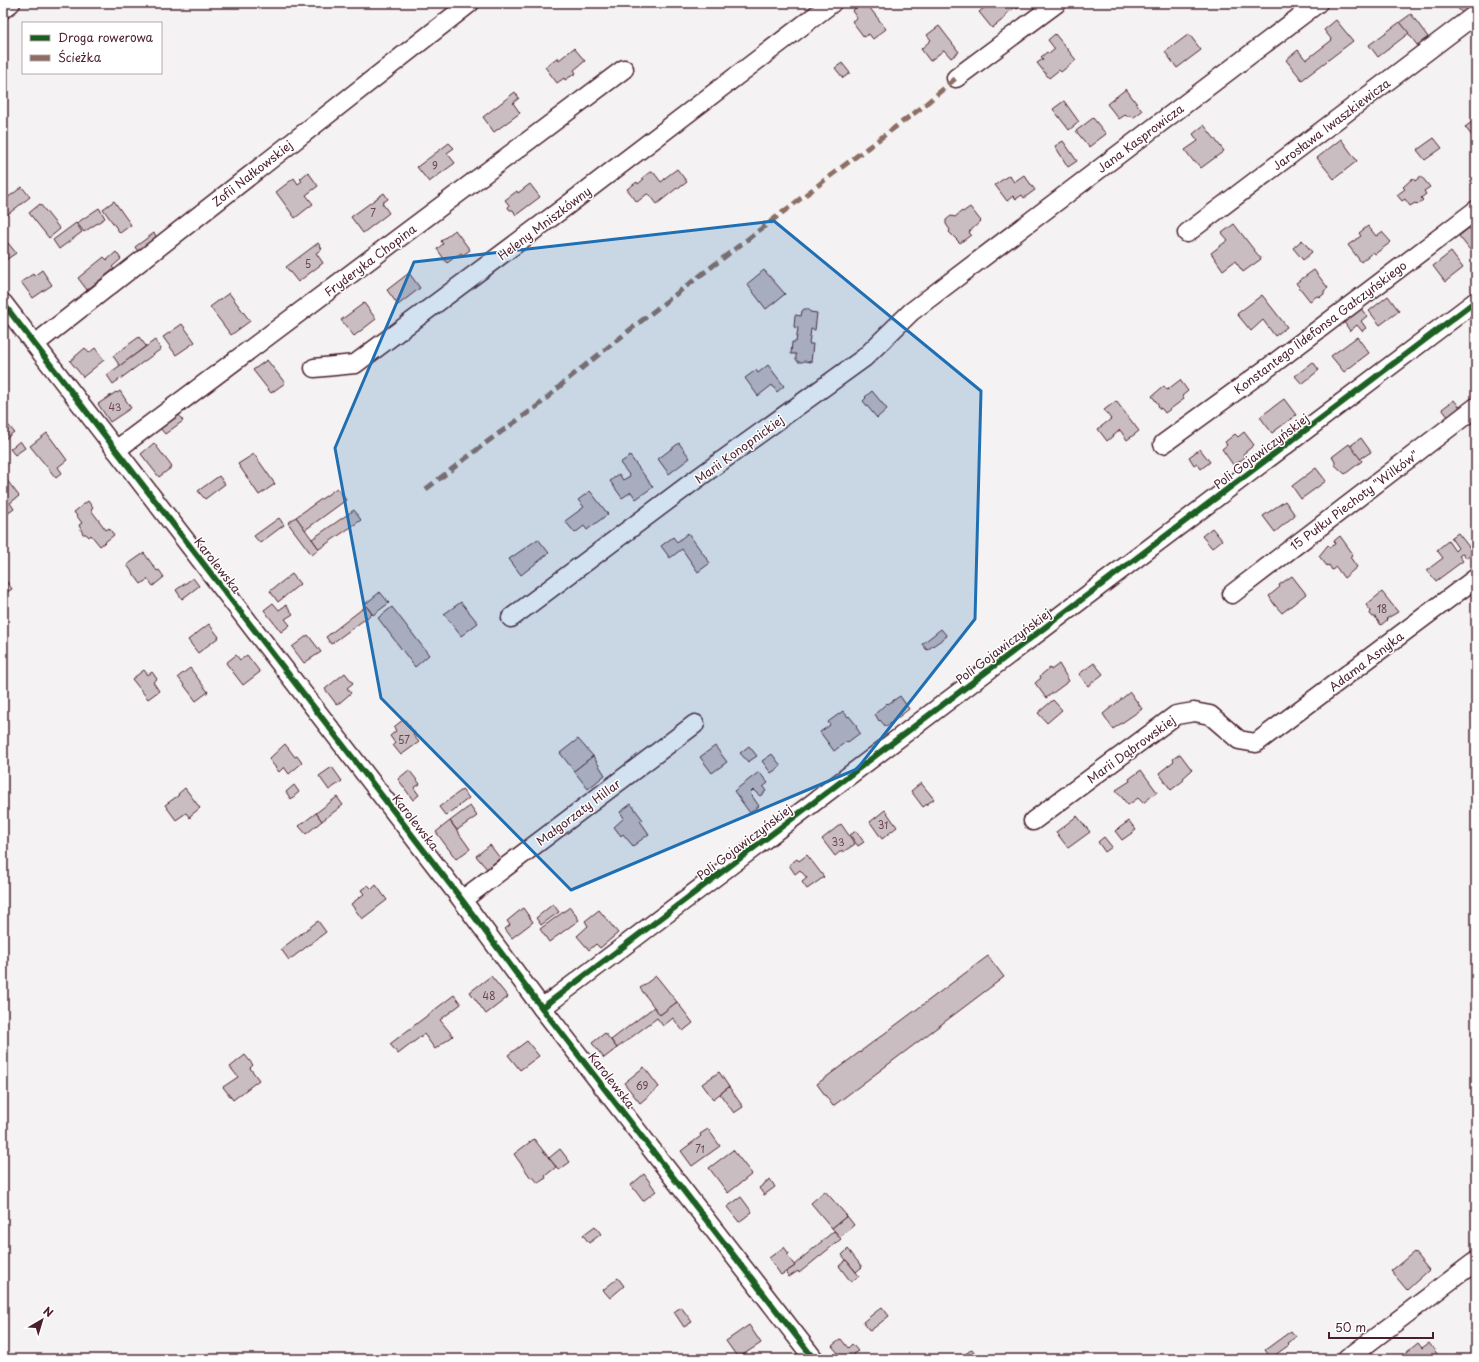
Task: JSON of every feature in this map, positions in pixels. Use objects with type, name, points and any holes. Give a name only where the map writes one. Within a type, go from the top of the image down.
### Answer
[{"type":"street","points":[[3,9],[11,3]]},
{"type":"street","name":"Zofii Nałkowskiej","points":[[34,344],[470,3]]},
{"type":"street","name":"Heleny Mniszkówny","points":[[314,368],[355,364],[571,203],[832,3]]},
{"type":"street","points":[[956,78],[1057,3]]},
{"type":"street","name":"Jana Kasprowicza","points":[[962,274],[1318,3]]},
{"type":"street","name":"Jarosława Iwaszkiewicza","points":[[1187,233],[1476,14]]},
{"type":"street","name":"Fryderyka Chopina","points":[[116,450],[624,69]]},
{"type":"street","name":"Konstantego Ildefonsa Gałczyńskiego","points":[[1163,444],[1273,364],[1476,210]]},
{"type":"street","name":"Marii Konopnickiej","points":[[511,618],[691,483],[864,358],[911,312],[962,274]]},
{"type":"street","name":"Poli Gojawiczyńskiej","points":[[542,1008],[1476,301]]},
{"type":"street","name":"Karolewska","points":[[3,303],[462,900],[542,1008],[812,1357]]},
{"type":"street","name":"15 Pułku Piechoty \"Wilków\"","points":[[1232,594],[1476,407]]},
{"type":"street","name":"Adama Asnyka","points":[[1256,743],[1476,578]]},
{"type":"street","name":"Marii Dąbrowskiej","points":[[1033,821],[1176,715],[1194,712],[1210,715],[1239,740],[1256,743]]},
{"type":"street","name":"Małgorzaty Hillar","points":[[462,900],[695,724]]},
{"type":"street","points":[[1347,1359],[1476,1261]]},
{"type":"highlighted area","points":[[774,221],[981,391],[975,619],[857,769],[571,890],[381,698],[335,448],[414,262]]},
{"type":"building","points":[[862,3],[866,3],[886,29],[873,39],[869,34],[864,37],[852,21],[857,18],[852,11]]},
{"type":"building","points":[[990,3],[1024,3],[1017,9],[1015,7],[1005,15],[1006,17],[992,28],[979,12]]},
{"type":"building","points":[[1460,3],[1476,3],[1463,14],[1456,6]]},
{"type":"building","points":[[1411,14],[1428,37],[1417,45],[1400,22]]},
{"type":"building","points":[[1336,20],[1353,41],[1302,80],[1286,60],[1298,50],[1306,60],[1332,40],[1324,30]]},
{"type":"building","points":[[1400,22],[1409,33],[1378,57],[1369,45]]},
{"type":"building","points":[[939,26],[959,52],[951,58],[944,50],[930,61],[921,49],[931,40],[927,35]]},
{"type":"building","points":[[1055,34],[1076,60],[1061,72],[1059,70],[1049,78],[1037,63],[1043,59],[1041,57],[1047,52],[1049,54],[1055,49],[1048,40]]},
{"type":"building","points":[[1189,34],[1201,50],[1177,68],[1165,52]]},
{"type":"building","points":[[574,48],[585,61],[574,70],[576,73],[557,83],[545,67],[558,57],[559,60]]},
{"type":"building","points":[[842,63],[850,73],[843,78],[835,68]]},
{"type":"building","points":[[1126,89],[1142,111],[1133,118],[1125,115],[1119,119],[1107,104]]},
{"type":"building","points":[[515,92],[519,98],[513,103],[520,113],[494,132],[483,117]]},
{"type":"building","points":[[1064,101],[1079,122],[1069,130],[1053,109]]},
{"type":"building","points":[[1093,118],[1106,134],[1089,147],[1076,131]]},
{"type":"building","points":[[1476,119],[1476,141],[1465,127]]},
{"type":"building","points":[[1204,125],[1224,151],[1201,168],[1195,161],[1194,162],[1185,150],[1198,141],[1193,134]]},
{"type":"building","points":[[1434,138],[1442,148],[1425,160],[1417,150]]},
{"type":"building","points":[[1341,139],[1357,161],[1334,179],[1317,158]]},
{"type":"building","points":[[1063,141],[1077,161],[1068,167],[1055,146]]},
{"type":"building","points":[[449,143],[454,148],[447,153],[455,163],[429,182],[417,167]]},
{"type":"building","points":[[677,169],[687,182],[657,204],[650,195],[647,194],[637,202],[627,189],[637,182],[638,184],[644,179],[642,178],[650,172],[654,173],[661,182]]},
{"type":"building","points":[[308,172],[318,186],[306,195],[313,204],[295,218],[276,192],[294,178],[298,184],[302,181],[300,179]]},
{"type":"building","points":[[1009,175],[1014,182],[1024,175],[1035,190],[1024,198],[1022,195],[1016,199],[1013,196],[1007,201],[995,185]]},
{"type":"building","points":[[1421,176],[1430,187],[1424,191],[1426,194],[1421,198],[1423,200],[1417,205],[1415,203],[1410,206],[1405,199],[1402,201],[1397,195],[1405,189],[1403,187],[1413,178],[1415,181]]},
{"type":"building","points":[[530,184],[540,197],[516,215],[513,210],[508,208],[509,205],[505,200]]},
{"type":"building","points":[[22,187],[30,197],[3,218],[3,201]]},
{"type":"building","points":[[384,193],[388,199],[382,203],[389,213],[363,233],[351,217]]},
{"type":"building","points":[[114,201],[131,225],[120,233],[103,209]]},
{"type":"building","points":[[40,204],[60,229],[49,238],[29,213]]},
{"type":"building","points":[[970,207],[981,221],[969,232],[971,235],[960,243],[949,232],[950,230],[946,224],[946,220],[951,216],[955,217]]},
{"type":"building","points":[[99,208],[105,218],[84,232],[77,223]]},
{"type":"building","points":[[76,223],[82,232],[59,249],[53,240]]},
{"type":"building","points":[[1234,224],[1261,259],[1243,272],[1235,261],[1223,270],[1211,253],[1228,240],[1222,233]]},
{"type":"building","points":[[1368,226],[1376,236],[1382,232],[1391,242],[1375,254],[1373,252],[1361,262],[1348,245],[1361,236],[1359,233]]},
{"type":"building","points":[[1469,228],[1476,237],[1476,245],[1470,250],[1459,236]]},
{"type":"building","points":[[455,230],[470,250],[463,255],[461,253],[447,263],[437,249],[443,244],[441,241]]},
{"type":"building","points":[[154,233],[159,241],[140,255],[135,247]]},
{"type":"building","points":[[1302,240],[1312,252],[1303,260],[1293,248]]},
{"type":"building","points":[[8,243],[16,253],[3,262],[3,246]]},
{"type":"building","points":[[318,243],[322,249],[316,253],[323,263],[298,282],[286,267]]},
{"type":"building","points":[[116,252],[121,259],[112,267],[114,269],[87,290],[78,278],[104,257],[107,260]]},
{"type":"building","points":[[1451,252],[1463,268],[1445,282],[1433,266]]},
{"type":"building","points":[[42,270],[52,285],[33,298],[21,282],[33,274],[34,276]]},
{"type":"building","points":[[764,270],[785,294],[766,309],[747,284]]},
{"type":"building","points":[[1314,270],[1328,288],[1320,297],[1317,296],[1310,301],[1296,283]]},
{"type":"building","points":[[409,273],[420,288],[398,305],[387,290]]},
{"type":"building","points":[[229,293],[250,321],[231,335],[210,307]]},
{"type":"building","points":[[1262,295],[1287,327],[1275,336],[1263,320],[1251,331],[1237,314]]},
{"type":"building","points":[[1388,296],[1399,311],[1380,325],[1369,311]]},
{"type":"building","points":[[364,303],[376,319],[354,336],[341,320]]},
{"type":"building","points":[[804,309],[817,313],[815,330],[811,329],[809,344],[813,344],[811,362],[798,362],[796,359],[796,354],[791,354],[792,342],[796,342],[798,328],[794,327],[795,315],[801,316]]},
{"type":"building","points":[[1361,309],[1367,316],[1361,321],[1366,328],[1362,331],[1357,325],[1350,331],[1344,322]]},
{"type":"building","points":[[182,324],[195,342],[176,355],[163,337]]},
{"type":"building","points":[[139,337],[146,346],[120,366],[113,356]]},
{"type":"building","points":[[1357,337],[1369,353],[1344,372],[1331,356]]},
{"type":"building","points":[[155,340],[161,349],[113,384],[107,375]]},
{"type":"building","points":[[85,348],[89,353],[95,348],[104,360],[83,377],[70,361]]},
{"type":"building","points":[[267,360],[285,383],[271,393],[253,370]]},
{"type":"building","points":[[1313,362],[1319,370],[1302,384],[1295,376]]},
{"type":"building","points":[[768,365],[784,386],[777,392],[772,385],[758,396],[745,378],[756,370],[758,373]]},
{"type":"building","points":[[1180,380],[1188,391],[1182,396],[1184,399],[1165,413],[1159,408],[1152,396],[1164,386],[1167,390]]},
{"type":"building","points":[[120,391],[131,408],[110,422],[98,404]]},
{"type":"building","points":[[872,391],[887,409],[877,418],[863,401]]},
{"type":"building","points":[[1284,399],[1296,415],[1272,433],[1260,417]]},
{"type":"building","points":[[1454,400],[1461,409],[1449,418],[1442,409]]},
{"type":"building","points":[[1116,401],[1139,431],[1127,440],[1120,430],[1107,441],[1098,429],[1111,419],[1104,410]]},
{"type":"building","points":[[177,412],[183,421],[165,434],[158,426]]},
{"type":"building","points":[[3,419],[14,432],[4,440],[5,442],[3,443]]},
{"type":"building","points":[[1244,432],[1254,445],[1243,454],[1245,457],[1234,466],[1222,449],[1227,445],[1225,442],[1235,434],[1238,437]]},
{"type":"building","points":[[47,433],[67,460],[58,467],[62,473],[56,478],[30,446]]},
{"type":"building","points":[[1361,438],[1371,452],[1360,459],[1350,446]]},
{"type":"building","points":[[20,441],[25,448],[15,455],[10,449]]},
{"type":"building","points":[[154,443],[172,467],[159,477],[141,454]]},
{"type":"building","points":[[679,443],[690,458],[669,474],[658,459]]},
{"type":"building","points":[[1349,444],[1362,461],[1345,474],[1335,465],[1332,457]]},
{"type":"building","points":[[1200,449],[1210,462],[1201,469],[1197,463],[1194,465],[1189,457]]},
{"type":"building","points":[[254,454],[275,484],[259,495],[238,464]]},
{"type":"building","points":[[630,456],[653,487],[636,499],[631,492],[622,498],[610,481],[619,474],[623,480],[630,476],[620,463]]},
{"type":"building","points":[[1316,468],[1326,481],[1301,499],[1292,486]]},
{"type":"building","points":[[3,475],[19,496],[10,503],[14,509],[7,514],[3,509]]},
{"type":"building","points":[[219,476],[225,484],[205,499],[198,491]]},
{"type":"building","points":[[337,488],[346,500],[305,530],[296,517]]},
{"type":"building","points":[[590,491],[608,514],[587,530],[584,526],[575,533],[565,521],[584,507],[578,500]]},
{"type":"building","points":[[88,501],[93,508],[91,510],[106,530],[109,528],[114,535],[100,546],[91,535],[89,537],[86,534],[83,534],[79,525],[82,523],[74,512]]},
{"type":"building","points":[[1285,501],[1295,515],[1275,532],[1263,516]]},
{"type":"building","points":[[354,510],[361,520],[319,549],[312,539]]},
{"type":"building","points":[[296,517],[319,549],[312,555],[288,523]]},
{"type":"building","points":[[279,518],[284,525],[260,543],[254,536]]},
{"type":"building","points":[[1212,528],[1222,540],[1212,548],[1202,536]]},
{"type":"building","points":[[688,533],[710,563],[698,572],[682,549],[670,558],[661,546],[673,537],[677,542]]},
{"type":"building","points":[[1458,533],[1473,552],[1466,558],[1463,553],[1459,556],[1463,561],[1436,581],[1427,570],[1443,558],[1437,550],[1448,541],[1455,551],[1458,548],[1451,538]]},
{"type":"building","points":[[1340,536],[1353,554],[1350,557],[1357,567],[1344,578],[1336,567],[1332,570],[1329,565],[1327,566],[1319,556],[1328,545],[1330,547],[1335,544],[1334,541]]},
{"type":"building","points":[[538,539],[549,553],[521,575],[509,559]]},
{"type":"building","points":[[144,553],[157,571],[159,570],[164,577],[153,586],[148,579],[141,584],[127,565]]},
{"type":"building","points":[[292,574],[300,584],[278,602],[270,591]]},
{"type":"building","points":[[1292,576],[1306,594],[1282,613],[1269,596],[1280,587],[1279,585]]},
{"type":"building","points":[[3,578],[12,589],[4,594]]},
{"type":"building","points":[[193,578],[199,586],[182,599],[176,590]]},
{"type":"building","points":[[380,592],[389,603],[373,615],[365,604]]},
{"type":"building","points":[[1382,592],[1398,612],[1386,619],[1387,620],[1381,625],[1375,617],[1370,614],[1371,611],[1366,605]]},
{"type":"building","points":[[461,602],[478,623],[461,636],[444,614]]},
{"type":"building","points":[[273,603],[279,610],[286,605],[293,614],[285,619],[290,625],[281,632],[264,610]]},
{"type":"building","points":[[366,606],[372,614],[331,644],[326,637]]},
{"type":"building","points":[[392,607],[429,655],[415,667],[378,618]]},
{"type":"building","points":[[209,624],[219,637],[198,653],[188,640]]},
{"type":"building","points":[[941,629],[947,636],[927,650],[922,644]]},
{"type":"building","points":[[308,635],[321,652],[304,663],[292,647]]},
{"type":"building","points":[[236,655],[240,660],[247,655],[260,672],[243,685],[226,663]]},
{"type":"building","points":[[1094,663],[1103,674],[1088,686],[1079,674]]},
{"type":"building","points":[[1059,664],[1069,681],[1046,698],[1035,683],[1046,671],[1050,668],[1051,670]]},
{"type":"building","points":[[190,668],[208,692],[196,701],[178,677]]},
{"type":"building","points":[[144,670],[148,675],[152,672],[157,679],[153,682],[159,691],[148,699],[132,679]]},
{"type":"building","points":[[345,673],[353,683],[347,688],[351,693],[337,705],[325,689]]},
{"type":"building","points":[[1130,692],[1142,709],[1113,729],[1103,714]]},
{"type":"building","points":[[900,696],[909,709],[886,727],[880,720],[879,721],[875,714],[887,703],[888,704]]},
{"type":"building","points":[[1053,700],[1062,710],[1047,723],[1038,713]]},
{"type":"building","points":[[843,711],[857,726],[856,727],[860,733],[834,751],[820,732],[830,725],[828,722]]},
{"type":"building","points":[[404,719],[415,733],[413,735],[419,742],[401,755],[393,745],[395,743],[390,736],[396,731],[394,727]]},
{"type":"building","points":[[578,739],[593,756],[574,771],[560,753]]},
{"type":"building","points":[[285,744],[295,757],[297,756],[302,763],[289,774],[284,767],[279,772],[269,759]]},
{"type":"building","points":[[715,746],[727,762],[712,773],[700,757]]},
{"type":"building","points":[[749,746],[757,756],[748,762],[740,753]]},
{"type":"building","points":[[772,754],[781,766],[771,773],[762,761]]},
{"type":"building","points":[[1180,754],[1192,770],[1183,778],[1184,780],[1171,790],[1159,773]]},
{"type":"building","points":[[593,756],[605,775],[588,789],[574,771]]},
{"type":"building","points":[[332,767],[342,781],[329,790],[319,776]]},
{"type":"building","points":[[409,770],[420,784],[414,788],[419,795],[413,800],[398,779]]},
{"type":"building","points":[[1141,770],[1157,792],[1143,803],[1138,798],[1128,805],[1116,790],[1130,781],[1129,779]]},
{"type":"building","points":[[759,772],[768,783],[763,787],[766,791],[760,796],[753,790],[750,793],[759,806],[750,813],[734,791]]},
{"type":"building","points":[[921,783],[934,799],[923,807],[911,791]]},
{"type":"building","points":[[294,785],[299,792],[291,799],[286,792]]},
{"type":"building","points":[[185,788],[200,808],[190,816],[190,818],[186,813],[176,820],[165,805],[179,795],[178,794]]},
{"type":"building","points":[[462,790],[469,798],[446,816],[439,807]]},
{"type":"building","points":[[337,797],[343,805],[322,821],[316,813]]},
{"type":"building","points":[[631,804],[643,820],[640,821],[649,834],[633,846],[623,834],[621,836],[614,827],[624,818],[620,812]]},
{"type":"building","points":[[470,806],[477,816],[457,830],[450,821]]},
{"type":"building","points":[[885,810],[897,827],[882,839],[870,822]]},
{"type":"building","points":[[316,813],[322,821],[306,834],[299,826]]},
{"type":"building","points":[[1077,816],[1090,832],[1068,848],[1056,832]]},
{"type":"building","points":[[450,821],[470,849],[456,859],[436,832]]},
{"type":"building","points":[[1129,821],[1136,830],[1122,840],[1115,831]]},
{"type":"building","points":[[841,824],[855,844],[843,852],[842,850],[835,856],[822,839]]},
{"type":"building","points":[[856,831],[864,842],[858,846],[850,835]]},
{"type":"building","points":[[1104,837],[1112,847],[1105,852],[1098,842]]},
{"type":"building","points":[[490,845],[500,858],[487,869],[476,856]]},
{"type":"building","points":[[807,855],[824,877],[807,889],[802,882],[807,878],[800,870],[795,874],[789,865],[797,859],[799,861]]},
{"type":"building","points":[[368,885],[372,889],[376,885],[387,900],[362,919],[351,904],[364,894],[361,890]]},
{"type":"building","points":[[553,904],[559,912],[541,925],[536,918]]},
{"type":"building","points":[[570,907],[579,920],[549,942],[540,929]]},
{"type":"building","points":[[523,908],[533,922],[512,938],[505,929],[510,925],[507,921]]},
{"type":"building","points":[[599,910],[618,933],[600,948],[596,944],[589,950],[577,936],[588,926],[585,921]]},
{"type":"building","points":[[318,921],[326,932],[289,960],[281,949]]},
{"type":"building","points":[[988,956],[1004,977],[833,1106],[817,1084]]},
{"type":"building","points":[[491,976],[508,997],[486,1014],[470,992]]},
{"type":"building","points":[[656,976],[677,1002],[660,1015],[640,988]]},
{"type":"building","points":[[454,995],[461,1004],[440,1020],[453,1036],[435,1049],[424,1034],[398,1054],[390,1044]]},
{"type":"building","points":[[677,1002],[693,1023],[683,1031],[673,1018],[663,1026],[657,1018],[617,1048],[611,1040],[654,1007],[660,1015]]},
{"type":"building","points":[[605,1033],[617,1048],[604,1058],[592,1043]]},
{"type":"building","points":[[527,1041],[539,1056],[520,1070],[508,1055]]},
{"type":"building","points":[[245,1055],[253,1065],[250,1068],[259,1080],[233,1100],[223,1087],[238,1077],[230,1067]]},
{"type":"building","points":[[644,1067],[659,1087],[640,1103],[624,1083]]},
{"type":"building","points":[[719,1072],[729,1087],[713,1099],[702,1084]]},
{"type":"building","points":[[729,1087],[743,1107],[734,1113],[720,1094]]},
{"type":"building","points":[[708,1129],[720,1146],[692,1166],[681,1151]]},
{"type":"building","points":[[534,1139],[556,1167],[545,1176],[546,1178],[538,1183],[533,1177],[531,1178],[514,1154]]},
{"type":"building","points":[[560,1149],[570,1162],[559,1170],[549,1158]]},
{"type":"building","points":[[733,1150],[752,1174],[728,1193],[709,1168]]},
{"type":"building","points":[[644,1174],[656,1191],[643,1201],[631,1185]]},
{"type":"building","points":[[770,1179],[775,1187],[764,1195],[759,1188]]},
{"type":"building","points":[[825,1191],[847,1216],[832,1228],[811,1203]]},
{"type":"building","points":[[741,1197],[752,1212],[739,1222],[727,1207]]},
{"type":"building","points":[[847,1216],[854,1225],[840,1237],[832,1228]]},
{"type":"building","points":[[595,1226],[601,1234],[589,1243],[583,1235]]},
{"type":"building","points":[[834,1231],[841,1239],[799,1273],[798,1271],[789,1277],[786,1272],[795,1266],[794,1265]]},
{"type":"building","points":[[784,1247],[789,1254],[787,1255],[795,1266],[781,1275],[769,1258]]},
{"type":"building","points":[[848,1249],[862,1267],[856,1272],[842,1255]]},
{"type":"building","points":[[1414,1252],[1429,1270],[1407,1290],[1391,1271]]},
{"type":"building","points":[[846,1260],[859,1276],[851,1282],[839,1266]]},
{"type":"building","points":[[618,1278],[624,1286],[610,1298],[603,1290]]},
{"type":"building","points":[[681,1307],[692,1322],[684,1327],[674,1312]]},
{"type":"building","points":[[882,1307],[889,1316],[870,1331],[863,1322]]},
{"type":"building","points":[[749,1325],[761,1343],[738,1358],[726,1341]]},
{"type":"building","points":[[1291,1331],[1296,1337],[1287,1343],[1289,1345],[1271,1358],[1265,1350]]},
{"type":"building","points":[[841,1339],[848,1348],[852,1344],[858,1351],[853,1354],[857,1359],[843,1359],[832,1346]]},
{"type":"building","points":[[1418,1343],[1422,1348],[1429,1343],[1441,1359],[1403,1359],[1401,1357]]},
{"type":"building","points":[[972,1349],[978,1358],[959,1359]]},
{"type":"marked path","points":[[426,489],[491,439],[539,405],[568,379],[650,314],[921,108],[956,78]]},
{"type":"cycle path","points":[[542,1008],[1476,301]]},
{"type":"cycle path","points":[[3,303],[462,900],[542,1008],[814,1359]]}]
